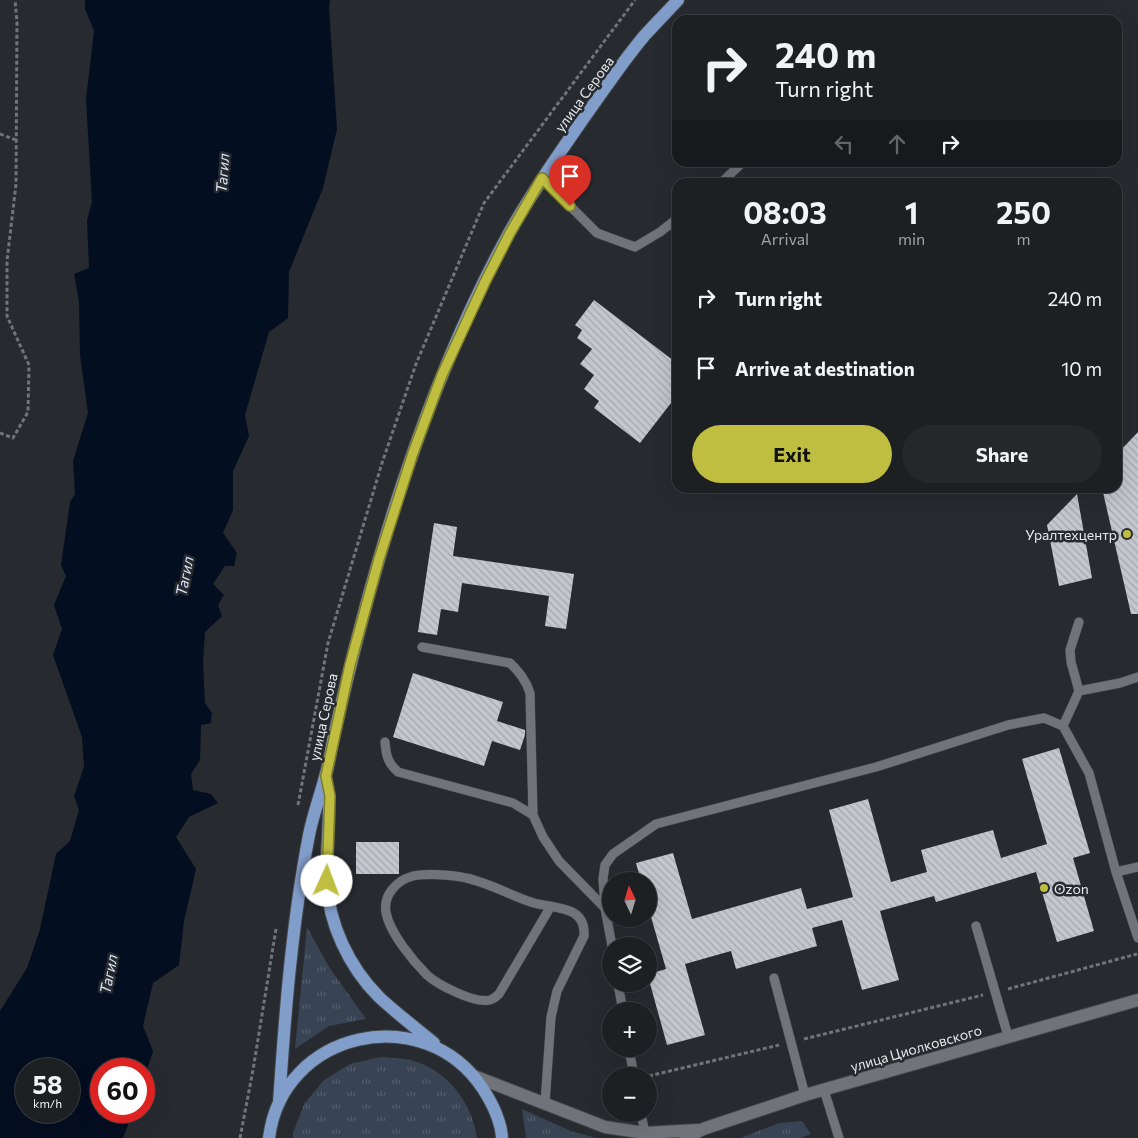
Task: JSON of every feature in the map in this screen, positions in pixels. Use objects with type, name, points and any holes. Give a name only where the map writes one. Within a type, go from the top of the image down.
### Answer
[{"type":"main road","name":"улица Серова","points":[[279,1103],[286,996],[296,911],[309,832],[326,776],[350,665],[368,594],[416,444],[442,375],[485,282],[510,233],[542,178],[606,86],[645,36],[678,0]]},
{"type":"main road","name":"улица Серова","points":[[326,776],[330,796],[327,881],[330,911],[342,942],[361,976],[379,997],[474,1076],[492,1102],[502,1138]]},
{"type":"main road","points":[[269,1138],[279,1103],[297,1076],[321,1055],[350,1041],[382,1036],[414,1039],[444,1051]]},
{"type":"street","name":"улица Циолковского","points":[[686,1138],[703,1129],[806,1095],[1138,1000]]},
{"type":"street","name":"улица Циолковского","points":[[474,1076],[605,1127],[645,1133],[703,1129]]},
{"type":"lane","points":[[726,178],[738,167]]},
{"type":"lane","points":[[542,178],[597,233],[635,247],[672,223]]},
{"type":"lane","points":[[1063,726],[1079,691],[1071,662],[1070,650],[1079,622]]},
{"type":"lane","points":[[422,647],[510,663],[526,683],[530,693],[533,815],[543,837],[559,861],[602,905]]},
{"type":"lane","points":[[1079,691],[1120,683],[1138,677]]},
{"type":"lane","points":[[604,872],[605,865],[614,854],[656,824],[876,767],[1008,725],[1044,718],[1063,726],[1089,773],[1116,872],[1138,938]]},
{"type":"lane","points":[[385,742],[386,757],[390,765],[398,772],[513,803],[533,815]]},
{"type":"lane","points":[[1116,872],[1138,867]]},
{"type":"lane","points":[[545,1103],[550,1017],[557,992],[584,936],[584,927],[581,920],[563,907],[535,903],[495,886],[465,878],[441,875],[414,876],[399,882],[389,894],[385,905],[390,924],[402,944],[428,976],[459,994],[476,1000],[490,1000],[499,994],[551,906]]},
{"type":"lane","points":[[976,926],[1008,1036]]},
{"type":"lane","points":[[774,978],[806,1095]]},
{"type":"lane","points":[[824,1090],[839,1138]]},
{"type":"lane","points":[[643,1122],[645,1133]]},
{"type":"path","points":[[0,433],[13,438],[28,412],[29,365],[7,316],[7,261],[16,184],[17,22],[15,0]]},
{"type":"path","points":[[0,134],[16,140]]},
{"type":"path","points":[[657,1074],[995,992],[1138,954]]},
{"type":"green space","points":[[307,927],[329,967],[366,1019],[329,1026],[295,1049]]},
{"type":"green space","points":[[380,1057],[411,1060],[436,1071],[456,1089],[463,1100],[470,1112],[477,1138],[293,1138],[293,1133],[304,1104],[324,1080],[350,1064]]},
{"type":"green space","points":[[522,1109],[573,1132],[597,1138],[526,1138]]},
{"type":"green space","points":[[802,1121],[811,1134],[801,1138],[740,1138],[779,1123]]},
{"type":"water","name":"Тагил","points":[[85,0],[330,0],[337,129],[323,188],[289,272],[288,318],[269,332],[245,415],[249,436],[233,471],[233,510],[223,533],[237,553],[234,566],[225,566],[213,584],[224,595],[218,605],[222,616],[205,632],[203,662],[205,703],[212,713],[211,723],[201,725],[200,760],[191,774],[193,790],[211,794],[218,803],[189,817],[176,837],[196,869],[184,921],[179,965],[153,983],[143,1026],[153,1051],[151,1058],[90,1058],[90,1123],[129,1123],[123,1138],[0,1138],[0,1011],[27,968],[40,929],[56,854],[70,841],[79,810],[74,796],[84,767],[82,737],[53,655],[62,629],[54,605],[66,576],[61,565],[70,502],[75,494],[73,461],[88,413],[80,355],[79,302],[74,274],[89,268],[87,220],[92,202],[86,99],[94,31],[85,9]]},
{"type":"building","points":[[594,300],[672,359],[672,402],[640,443],[594,408],[599,401],[584,389],[594,375],[580,364],[592,349],[577,338],[582,330],[575,325]]},
{"type":"building","points":[[1138,432],[1138,614],[1131,614],[1103,493],[1122,493],[1122,449]]},
{"type":"building","points":[[1077,494],[1092,578],[1059,586],[1047,525]]},
{"type":"building","points":[[434,523],[457,527],[453,556],[574,574],[566,629],[545,626],[549,596],[462,583],[458,612],[441,609],[437,635],[418,632]]},
{"type":"building","points":[[413,673],[503,702],[497,721],[525,730],[520,750],[492,741],[484,766],[393,737]]},
{"type":"building","points":[[1059,748],[1090,853],[1073,858],[1094,931],[1057,942],[1036,872],[936,902],[934,896],[880,911],[899,980],[862,990],[842,920],[812,928],[817,946],[736,969],[731,951],[685,964],[705,1035],[667,1045],[657,1009],[657,1002],[655,1002],[652,992],[657,992],[657,972],[666,969],[654,928],[658,928],[658,872],[638,872],[636,863],[673,853],[692,919],[801,888],[807,909],[853,897],[829,810],[868,799],[891,882],[927,872],[921,850],[993,830],[1001,858],[1047,844],[1022,759]]},
{"type":"building","points":[[356,842],[399,842],[399,874],[356,874]]},
{"type":"place","name":"Уралтехцентр","points":[[1127,534]]},
{"type":"place","name":"Ozon","points":[[1044,888]]},
{"type":"route","points":[[327,881],[330,796],[326,776],[350,665],[368,594],[413,453],[442,375],[485,282],[510,233],[542,178],[570,206]]}]
